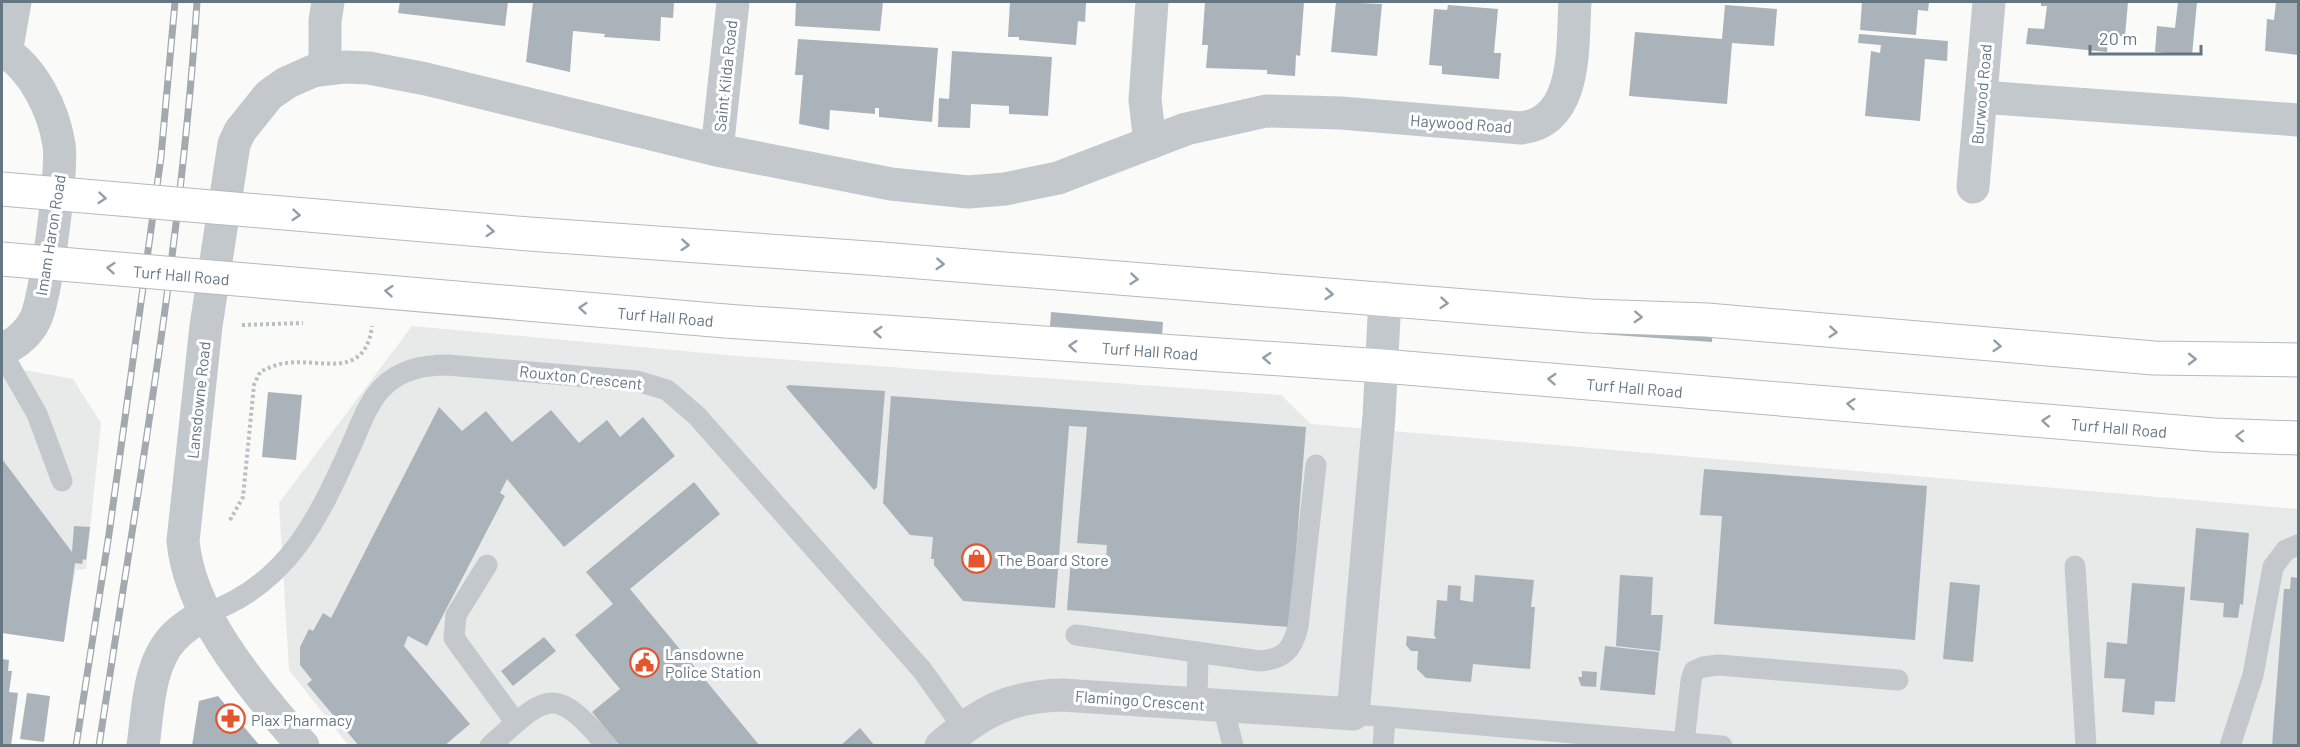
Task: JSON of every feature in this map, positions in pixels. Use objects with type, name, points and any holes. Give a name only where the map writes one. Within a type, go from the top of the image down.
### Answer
[{"type":"main road","points":[[2,189],[450,227],[1590,315],[1707,320],[2154,358],[2298,360]]},
{"type":"main road","name":"Turf Hall Road","points":[[2,260],[725,321],[1382,366],[2202,434],[2298,438]]},
{"type":"street","points":[[4,51],[15,2]]},
{"type":"street","points":[[328,2],[325,21],[326,68],[358,67],[426,80],[717,150],[891,184],[968,192],[1005,189],[1058,178],[1150,143],[1144,100],[1152,2]]},
{"type":"street","name":"Saint Kilda Road","points":[[717,150],[725,93],[733,2]]},
{"type":"street","name":"Haywood Road","points":[[1150,143],[1186,129],[1266,111],[1521,128],[1541,122],[1565,95],[1575,2]]},
{"type":"street","name":"Burwood Road","points":[[1973,187],[1989,2]]},
{"type":"street","name":"Imam Haron Road","points":[[2,352],[18,340],[36,319],[61,172],[60,146],[45,98],[35,82],[4,51]]},
{"type":"street","name":"Lansdowne Road","points":[[303,746],[244,676],[207,613],[185,562],[183,541],[206,326],[230,162],[240,131],[269,95],[302,75],[326,68]]},
{"type":"street","points":[[1981,97],[2298,120]]},
{"type":"street","points":[[1353,714],[1382,366],[1385,298]]},
{"type":"street","points":[[143,746],[152,684],[160,654],[174,637],[207,613]]},
{"type":"street","name":"Flamingo Crescent","points":[[952,736],[1011,701],[1036,695],[1353,714]]},
{"type":"lane","points":[[2,352],[37,414],[62,481]]},
{"type":"lane","name":"Rouxton Crescent","points":[[207,613],[224,607],[256,588],[294,550],[326,501],[371,405],[385,385],[401,373],[427,365],[447,365],[637,381],[667,390],[697,416],[922,670],[952,736]]},
{"type":"lane","points":[[1076,635],[1260,661],[1281,657],[1291,648],[1298,627],[1316,465]]},
{"type":"lane","points":[[2230,746],[2253,675],[2273,567],[2286,550],[2298,545]]},
{"type":"lane","points":[[487,565],[456,615],[454,638],[516,723]]},
{"type":"lane","points":[[2075,566],[2086,746]]},
{"type":"lane","points":[[1198,652],[1210,705],[1233,746]]},
{"type":"lane","points":[[1684,742],[1691,681],[1694,671],[1703,666],[1719,665],[1898,680]]},
{"type":"lane","points":[[490,746],[539,704],[558,702],[585,720],[607,746]]},
{"type":"lane","name":"Flamingo Crescent","points":[[1353,714],[1496,736],[1684,742],[1722,746]]},
{"type":"lane","points":[[1383,746],[1385,718]]},
{"type":"path","points":[[230,520],[243,496],[254,385],[260,372],[287,363],[338,365],[356,358],[366,348],[372,320]]},
{"type":"path","points":[[232,326],[309,323]]},
{"type":"shaded area","points":[[412,326],[737,356],[1281,395],[1311,424],[2298,509],[2298,745],[348,745],[289,670],[279,503]]},
{"type":"shaded area","points":[[2,366],[73,379],[101,423],[86,569],[76,570],[62,638],[2,630]]},
{"type":"building","points":[[400,2],[508,2],[505,26],[398,13]]},
{"type":"building","points":[[533,2],[674,2],[673,18],[661,17],[660,41],[604,37],[605,34],[573,31],[570,72],[526,62]]},
{"type":"building","points":[[796,2],[883,2],[880,31],[795,26]]},
{"type":"building","points":[[1010,2],[1086,3],[1085,22],[1078,21],[1076,45],[1008,37]]},
{"type":"building","points":[[1205,2],[1304,2],[1300,56],[1296,55],[1295,76],[1267,74],[1267,70],[1206,68],[1208,45],[1202,45]]},
{"type":"building","points":[[1336,2],[1382,4],[1377,56],[1331,52]]},
{"type":"building","points":[[1862,2],[1929,2],[1928,11],[1918,10],[1916,35],[1860,30]]},
{"type":"building","points":[[2041,2],[2128,2],[2125,36],[2108,37],[2107,52],[2026,44],[2028,28],[2044,29],[2047,6],[2041,6]]},
{"type":"building","points":[[2178,2],[2197,2],[2192,55],[2155,52],[2157,26],[2175,28]]},
{"type":"building","points":[[2276,2],[2298,2],[2298,55],[2265,51],[2267,19],[2274,20]]},
{"type":"building","points":[[1448,5],[1498,9],[1494,53],[1501,53],[1499,79],[1442,74],[1442,66],[1429,65],[1434,9],[1447,10]]},
{"type":"building","points":[[1725,5],[1777,9],[1774,46],[1732,43],[1727,104],[1629,96],[1635,32],[1722,39]]},
{"type":"building","points":[[1859,34],[1948,41],[1947,61],[1925,59],[1920,121],[1865,116],[1871,51],[1880,53],[1881,45],[1858,43]]},
{"type":"building","points":[[798,39],[938,48],[932,122],[879,117],[879,108],[875,108],[875,114],[830,110],[829,130],[799,124],[803,75],[795,75]]},
{"type":"building","points":[[952,51],[1052,57],[1048,116],[1009,114],[1009,106],[971,104],[970,128],[938,127],[939,98],[949,99]]},
{"type":"building","points":[[1051,312],[1163,322],[1162,336],[1050,327]]},
{"type":"building","points":[[1601,320],[1713,329],[1712,342],[1600,334]]},
{"type":"building","points":[[789,385],[885,391],[877,487],[874,490],[786,387]]},
{"type":"building","points":[[268,392],[302,395],[296,460],[262,457]]},
{"type":"building","points":[[891,396],[1306,427],[1290,627],[1067,610],[1071,558],[1106,560],[1107,545],[1077,543],[1087,427],[1069,426],[1055,608],[963,601],[934,565],[934,559],[931,559],[933,537],[910,535],[883,503]]},
{"type":"building","points":[[439,407],[462,431],[486,411],[512,442],[551,410],[579,443],[607,420],[620,437],[643,417],[675,456],[564,547],[507,479],[500,493],[505,496],[427,646],[408,636],[404,646],[470,724],[444,746],[359,746],[307,684],[312,680],[300,665],[300,647],[309,629],[313,631],[323,613],[331,618]]},
{"type":"building","points":[[2,459],[72,552],[74,526],[90,527],[86,560],[83,559],[82,564],[75,563],[64,642],[2,633]]},
{"type":"building","points":[[1704,469],[1927,486],[1915,640],[1714,624],[1722,516],[1700,515]]},
{"type":"building","name":"Lansdowne Police Station","points":[[694,482],[720,514],[630,589],[760,746],[620,746],[592,712],[620,689],[575,635],[613,604],[586,572]]},
{"type":"building","points":[[2196,528],[2249,533],[2243,605],[2240,604],[2238,618],[2223,617],[2224,603],[2190,600]]},
{"type":"building","points":[[1475,575],[1534,580],[1531,607],[1535,607],[1530,669],[1473,664],[1471,682],[1426,678],[1417,669],[1418,651],[1411,651],[1406,645],[1407,636],[1436,639],[1434,635],[1437,600],[1447,601],[1448,585],[1461,586],[1460,600],[1473,602]]},
{"type":"building","points":[[1620,575],[1653,577],[1651,615],[1663,615],[1660,651],[1616,646]]},
{"type":"building","points":[[2291,577],[2298,578],[2298,746],[2272,746],[2284,589],[2290,589]]},
{"type":"building","points":[[1950,582],[1980,585],[1973,662],[1943,659]]},
{"type":"building","points":[[2132,583],[2185,587],[2175,702],[2155,701],[2154,715],[2122,712],[2125,679],[2104,678],[2107,642],[2127,644]]},
{"type":"building","points":[[544,637],[556,651],[513,686],[501,671]]},
{"type":"building","points":[[1605,646],[1659,652],[1655,695],[1600,690]]},
{"type":"building","points":[[2,659],[9,660],[8,671],[12,671],[9,692],[18,693],[11,746],[2,746]]},
{"type":"building","points":[[1582,671],[1597,672],[1596,687],[1581,686],[1578,677],[1582,677]]},
{"type":"building","points":[[27,693],[50,696],[44,742],[20,739]]},
{"type":"building","points":[[218,696],[260,746],[192,746],[199,701]]},
{"type":"building","points":[[860,728],[875,746],[840,746]]},
{"type":"railway","points":[[76,746],[109,534],[161,157],[175,2]]},
{"type":"railway","points":[[99,746],[169,282],[190,95],[197,2]]},
{"type":"place","name":"The Board Store","points":[[976,559]]},
{"type":"place","name":"Lansdowne Police Station","points":[[644,662]]},
{"type":"place","name":"Plax Pharmacy","points":[[230,719]]}]
